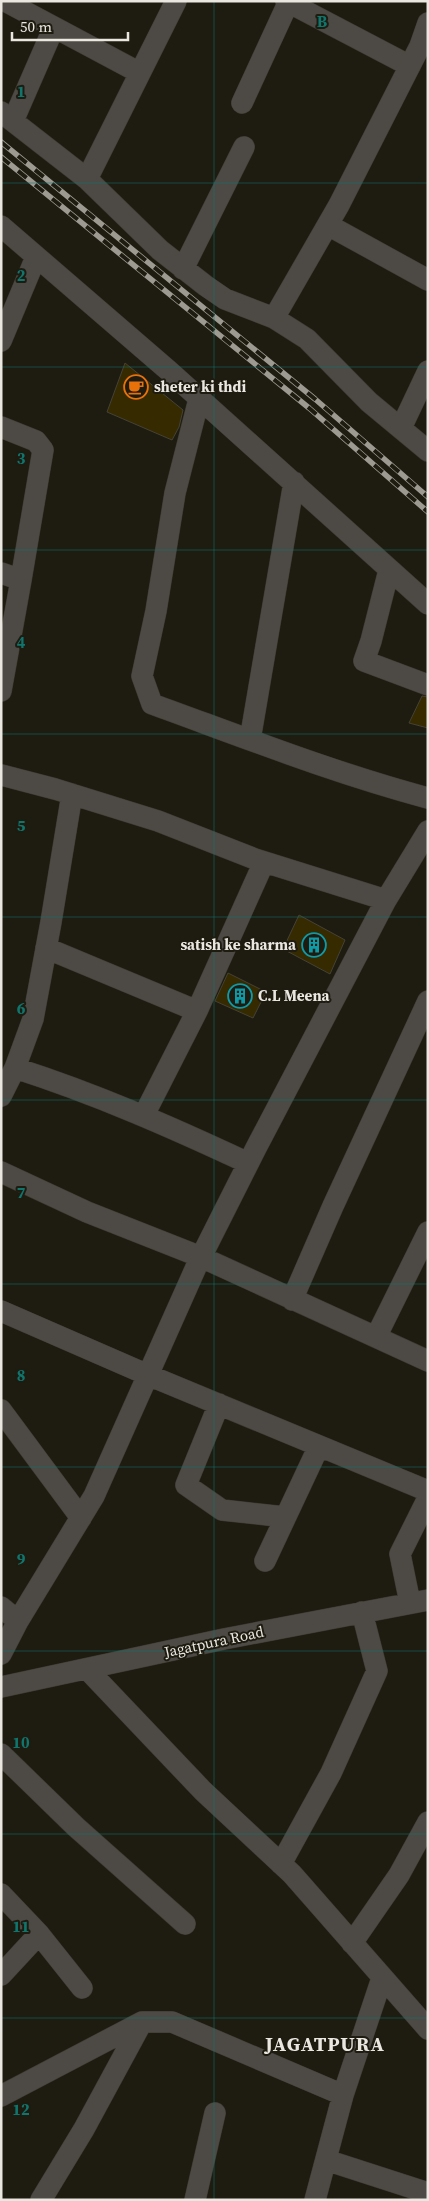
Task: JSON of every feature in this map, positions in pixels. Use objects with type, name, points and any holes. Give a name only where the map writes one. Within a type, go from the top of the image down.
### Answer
[{"type":"street","points":[[87,178],[176,1]]},
{"type":"street","points":[[7,2],[140,73]]},
{"type":"street","points":[[242,103],[288,2],[410,66]]},
{"type":"street","points":[[274,318],[328,225],[410,66],[424,48],[428,23]]},
{"type":"street","points":[[54,27],[7,117],[87,178],[160,250],[183,268],[225,299],[274,318],[307,339],[369,402],[428,451]]},
{"type":"street","points":[[183,268],[244,147]]},
{"type":"street","points":[[328,225],[428,280]]},
{"type":"street","points":[[1,226],[294,482],[428,604]]},
{"type":"street","points":[[1,341],[36,257]]},
{"type":"street","points":[[401,428],[428,371]]},
{"type":"street","points":[[200,399],[175,493],[156,611],[142,676],[152,704],[389,788],[428,798]]},
{"type":"street","points":[[1,427],[36,441],[43,450],[2,685]]},
{"type":"street","points":[[250,740],[294,482]]},
{"type":"street","points":[[389,570],[364,661],[428,685]]},
{"type":"street","points":[[1,573],[21,580]]},
{"type":"street","points":[[1,775],[72,794],[158,821],[264,862],[386,900]]},
{"type":"street","points":[[1,1096],[15,1068],[33,1019],[72,794]]},
{"type":"street","points":[[1,1654],[18,1622],[94,1496],[201,1257],[248,1163],[386,900],[428,831]]},
{"type":"street","points":[[144,1115],[197,1011],[264,862]]},
{"type":"street","points":[[46,948],[197,1011]]},
{"type":"street","points":[[292,1300],[337,1197],[428,1000]]},
{"type":"street","points":[[15,1068],[66,1084],[144,1115],[248,1163]]},
{"type":"street","points":[[1,1172],[87,1212],[201,1257],[428,1361]]},
{"type":"street","points":[[376,1337],[428,1232]]},
{"type":"street","points":[[1,1311],[148,1375],[428,1491]]},
{"type":"street","points":[[219,1404],[186,1485],[222,1510],[285,1517]]},
{"type":"street","points":[[1,1410],[81,1518]]},
{"type":"street","points":[[264,1561],[319,1446]]},
{"type":"street","points":[[419,1601],[400,1554],[428,1498]]},
{"type":"street","name":"Jagatpura Road","points":[[1,1687],[419,1601]]},
{"type":"street","points":[[1,1607],[18,1622]]},
{"type":"street","points":[[281,1864],[332,1773],[377,1671],[362,1612]]},
{"type":"street","points":[[87,1669],[203,1791],[292,1874],[382,1978],[427,2025]]},
{"type":"street","points":[[1,1754],[76,1827],[185,1924]]},
{"type":"street","points":[[352,1943],[399,1875],[428,1822]]},
{"type":"street","points":[[1,1894],[39,1934],[82,1988]]},
{"type":"street","points":[[1,1975],[39,1934]]},
{"type":"street","points":[[315,2200],[343,2095],[382,1978]]},
{"type":"street","points":[[1,2096],[142,2022],[172,2022],[343,2095]]},
{"type":"street","points":[[41,2200],[84,2129],[142,2022]]},
{"type":"street","points":[[195,2200],[215,2113]]},
{"type":"street","points":[[326,2160],[428,2192]]},
{"type":"building","name":"sheter ki thdi","points":[[125,363],[183,410],[179,427],[172,440],[107,412]]},
{"type":"building","points":[[422,696],[428,697],[428,728],[409,723]]},
{"type":"building","name":"satish ke sharma","points":[[299,915],[345,940],[330,974],[283,949]]},
{"type":"building","name":"C.L Meena","points":[[228,973],[266,992],[253,1018],[215,1001]]},
{"type":"railway","points":[[1,142],[315,399],[428,497]]},
{"type":"railway","points":[[1,157],[309,408],[428,512]]},
{"type":"place","name":"sheter ki thdi","points":[[136,387]]},
{"type":"place","name":"satish ke sharma","points":[[314,945]]},
{"type":"place","name":"C.L Meena","points":[[240,996]]},
{"type":"district","name":"JAGATPURA","points":[[325,2044]]}]
